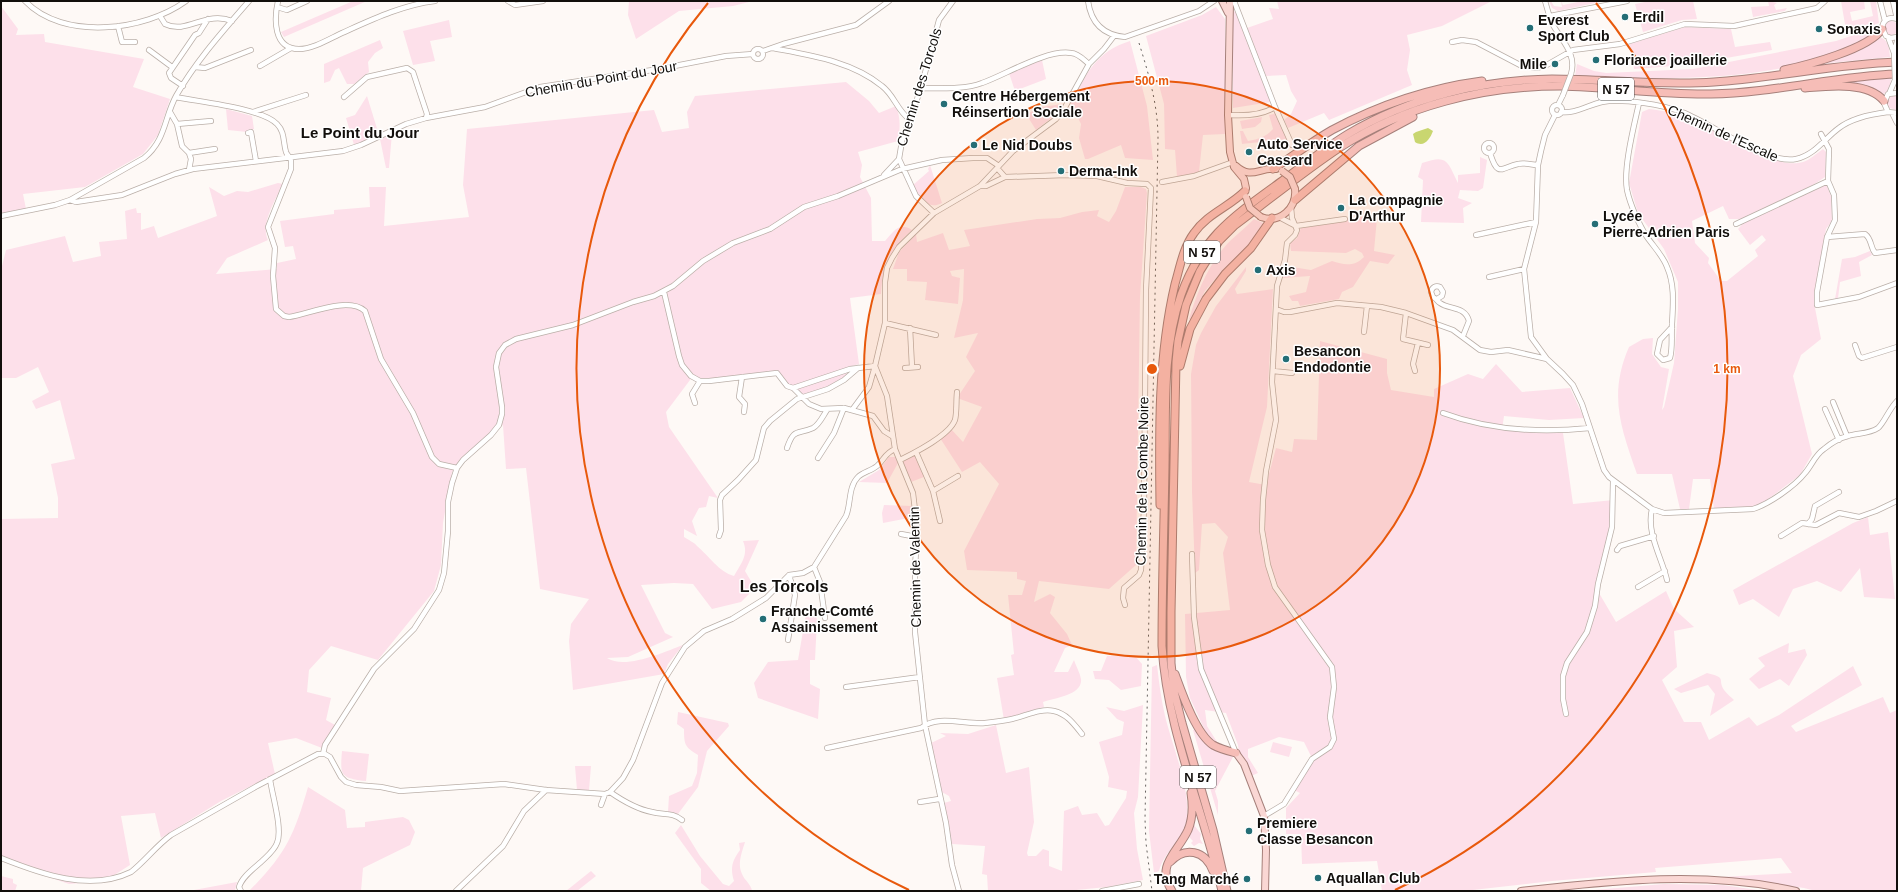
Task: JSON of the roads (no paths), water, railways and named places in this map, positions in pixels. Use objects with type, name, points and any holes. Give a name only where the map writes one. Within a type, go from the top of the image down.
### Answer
[{"type":"highway","points":[[1742,80],[1835,56],[1875,36],[1882,29]]},
{"type":"highway","name":"N 57","points":[[1221,891],[1172,715],[1163,662],[1162,613],[1166,399],[1170,347],[1175,317],[1181,296],[1193,268],[1204,249],[1229,220],[1328,147],[1364,126],[1395,111],[1429,98],[1476,87],[1516,81],[1563,79],[1691,83],[1742,80],[1837,66],[1897,62]]},
{"type":"highway","name":"N 57","points":[[1227,891],[1214,830],[1178,708],[1171,663],[1171,605],[1178,341],[1186,305],[1206,259],[1229,231],[1316,164],[1347,144],[1392,120],[1433,105],[1469,95],[1526,88],[1559,86],[1691,94],[1725,94],[1763,90],[1838,78],[1896,77]]},
{"type":"highway","points":[[1273,169],[1332,130],[1372,110],[1433,90],[1467,83],[1490,80],[1516,81]]},
{"type":"highway","points":[[1763,90],[1826,86],[1853,87],[1875,92],[1884,103]]},
{"type":"highway","points":[[1293,204],[1339,162],[1372,138],[1411,117],[1469,95]]},
{"type":"highway","points":[[1162,613],[1160,582],[1161,395],[1164,350],[1171,304],[1182,260],[1194,233],[1209,218],[1246,192]]},
{"type":"highway","points":[[1176,386],[1186,340],[1200,308],[1220,280],[1251,248],[1265,226],[1275,218]]},
{"type":"highway","points":[[1171,663],[1182,694],[1205,738],[1218,748],[1236,751]]},
{"type":"highway","points":[[1172,891],[1166,878],[1167,865],[1171,855],[1188,829],[1191,820],[1193,801],[1188,769]]},
{"type":"highway","points":[[1167,865],[1174,858],[1185,852],[1194,852],[1203,855],[1209,861],[1221,891]]},
{"type":"main road","points":[[1222,1],[1229,14]]},
{"type":"main road","points":[[1230,1],[1228,115],[1232,162],[1234,167],[1244,179],[1250,208],[1261,217],[1275,218],[1287,212],[1293,204],[1295,189],[1290,177],[1282,171],[1273,169],[1257,172],[1245,172],[1232,162]]},
{"type":"main road","points":[[1246,192],[1249,181],[1257,172]]},
{"type":"main road","points":[[1236,751],[1244,764],[1264,816],[1266,850],[1265,891]]},
{"type":"main road","points":[[1521,891],[1590,884],[1713,879],[1796,891]]},
{"type":"street","points":[[25,1],[40,13],[66,23],[92,27],[118,26],[160,16],[186,1]]},
{"type":"street","points":[[1,216],[55,205],[70,200],[152,152],[160,140],[176,97],[195,67],[249,1]]},
{"type":"street","points":[[278,1],[275,25],[281,40],[291,48]]},
{"type":"street","points":[[277,7],[287,10],[307,1]]},
{"type":"street","points":[[260,66],[291,48],[305,49],[392,12],[435,1]]},
{"type":"street","points":[[508,1],[515,5],[543,1]]},
{"type":"street","points":[[763,52],[783,44],[856,25],[889,1]]},
{"type":"street","name":"Chemin des Torcols","points":[[934,213],[916,196],[902,169],[899,159],[909,119],[922,88],[939,20],[953,1]]},
{"type":"street","points":[[1088,1],[1090,14],[1096,23],[1114,36],[1126,37],[1199,11],[1211,2]]},
{"type":"street","points":[[1234,1],[1275,107],[1292,145]]},
{"type":"street","points":[[1545,1],[1553,24],[1570,52],[1573,62],[1571,74],[1558,105],[1552,108],[1552,113],[1555,114]]},
{"type":"street","points":[[1550,16],[1627,1]]},
{"type":"street","points":[[1452,42],[1462,40],[1476,42],[1527,68],[1545,66],[1570,52],[1620,44],[1685,24],[1722,26],[1743,24],[1817,8],[1825,1]]},
{"type":"street","points":[[1880,1],[1885,21],[1882,29],[1884,34],[1888,37],[1894,53],[1897,86]]},
{"type":"street","points":[[1885,21],[1890,18],[1897,19],[1893,1]]},
{"type":"street","points":[[1229,14],[1237,9]]},
{"type":"street","points":[[160,16],[165,24],[177,28],[218,17],[232,21]]},
{"type":"street","points":[[183,86],[170,78],[169,73],[208,19]]},
{"type":"street","points":[[118,26],[122,42],[135,42]]},
{"type":"street","points":[[852,410],[868,387],[885,323],[885,282],[892,258],[899,247],[934,213],[980,186],[1017,148],[1060,115],[1089,64],[1114,36]]},
{"type":"street","points":[[1888,37],[1897,37]]},
{"type":"street","points":[[1894,53],[1897,41]]},
{"type":"street","points":[[783,44],[784,50]]},
{"type":"street","points":[[772,48],[831,61],[867,75],[890,93],[902,114],[909,119]]},
{"type":"street","points":[[757,49],[763,52],[764,55],[761,58],[756,58],[753,54],[757,49]]},
{"type":"street","points":[[149,50],[172,67]]},
{"type":"street","points":[[195,67],[205,68],[251,50]]},
{"type":"street","points":[[922,88],[972,86],[983,83],[1026,64],[1064,53],[1077,54],[1089,64]]},
{"type":"street","name":"Chemin du Point du Jour","points":[[70,200],[76,202],[122,195],[189,170],[352,148],[406,124],[426,118],[485,107],[540,87],[659,69],[726,56],[753,54]]},
{"type":"street","points":[[344,97],[367,77],[407,68],[413,72],[427,114],[426,118]]},
{"type":"street","points":[[1874,115],[1881,109],[1896,77]]},
{"type":"street","points":[[1889,94],[1897,93]]},
{"type":"street","points":[[252,112],[306,95]]},
{"type":"street","points":[[176,97],[228,106],[252,112],[276,123],[284,138],[286,154],[291,160],[291,169],[268,227],[275,248],[274,272],[276,309],[284,316],[296,316],[344,305],[356,306],[365,311],[381,359],[413,413],[432,457],[439,464],[457,468]]},
{"type":"street","name":"Chemin de l'Escale","points":[[1561,112],[1573,112],[1604,102],[1639,103],[1666,106],[1697,118],[1736,140],[1782,159],[1802,157],[1811,153],[1844,124],[1853,120],[1874,115],[1892,113]]},
{"type":"street","points":[[1639,103],[1630,145],[1626,182],[1627,190],[1644,232],[1668,267],[1674,300],[1671,356],[1668,359],[1663,360],[1660,359],[1657,354],[1658,344],[1672,327]]},
{"type":"street","points":[[1884,103],[1892,113],[1897,123]]},
{"type":"street","points":[[1558,105],[1561,107],[1561,112],[1555,114],[1544,135],[1538,165],[1536,222],[1524,269],[1531,337],[1547,359],[1564,374],[1573,385],[1582,404],[1604,470],[1613,481],[1652,509],[1664,513],[1692,513],[1753,509],[1764,506],[1799,480],[1821,451],[1847,436],[1872,432],[1879,427],[1890,407],[1897,401]]},
{"type":"street","points":[[1228,115],[1239,116],[1266,112],[1275,107]]},
{"type":"street","points":[[170,112],[177,124],[182,146],[189,153],[191,159],[189,170]]},
{"type":"street","points":[[177,124],[211,121]]},
{"type":"street","points":[[248,133],[251,132],[256,161]]},
{"type":"street","points":[[1821,134],[1829,149],[1828,181],[1834,195],[1835,220],[1827,237],[1817,292],[1817,305],[1859,297],[1897,283]]},
{"type":"street","points":[[189,153],[216,149]]},
{"type":"street","points":[[1490,153],[1493,164],[1500,170],[1505,170],[1519,164],[1538,165]]},
{"type":"street","points":[[323,754],[324,745],[374,669],[414,629],[439,590],[444,573],[448,531],[448,502],[457,468],[467,455],[491,435],[499,425],[502,407],[496,367],[499,353],[506,345],[516,339],[579,323],[664,292],[703,261],[733,243],[770,229],[804,207],[838,196],[902,169],[942,160],[987,158],[998,167],[1004,177]]},
{"type":"street","points":[[883,176],[899,159]]},
{"type":"street","points":[[1162,182],[1194,176],[1232,162]]},
{"type":"street","name":"Chemin de la Combe Noire","points":[[980,186],[986,186],[1004,177],[1097,176],[1127,183],[1147,184],[1151,188],[1146,290],[1144,508],[1141,570],[1139,575],[1124,588],[1123,598],[1126,605]]},
{"type":"street","points":[[1736,224],[1828,181]]},
{"type":"street","points":[[1264,816],[1284,804],[1312,759],[1333,744],[1334,739],[1330,717],[1333,680],[1329,662],[1275,587],[1268,565],[1262,516],[1266,471],[1276,420],[1272,391],[1275,305],[1277,286],[1286,260],[1287,243],[1297,232],[1292,218],[1293,204]]},
{"type":"street","points":[[1275,218],[1296,226],[1345,219]]},
{"type":"street","points":[[1476,235],[1536,222]]},
{"type":"street","points":[[1827,237],[1865,234],[1870,239],[1871,246],[1875,253],[1897,250]]},
{"type":"street","points":[[1489,277],[1524,269]]},
{"type":"street","points":[[664,292],[682,365],[691,376],[700,381],[777,373],[787,386],[793,388],[812,405],[827,410],[844,408],[873,416],[884,431],[892,436]]},
{"type":"street","points":[[1437,299],[1441,304],[1461,310],[1465,313],[1469,321],[1463,336]]},
{"type":"street","points":[[1276,309],[1284,312],[1290,312],[1337,303],[1367,306],[1406,314],[1442,325],[1463,336],[1480,350],[1486,352],[1508,350],[1547,359]]},
{"type":"street","points":[[1364,332],[1367,306]]},
{"type":"street","points":[[1406,314],[1402,339],[1428,345]]},
{"type":"street","points":[[885,323],[936,335]]},
{"type":"street","points":[[910,328],[912,367]]},
{"type":"street","points":[[1415,371],[1413,364],[1418,343]]},
{"type":"street","points":[[1855,345],[1862,358],[1897,347]]},
{"type":"street","points":[[793,388],[858,368],[874,366]]},
{"type":"street","name":"Chemin de Valentin","points":[[874,366],[887,396],[895,448],[913,493],[917,537],[914,614],[925,725],[939,799],[946,823],[952,865],[960,891]]},
{"type":"street","points":[[905,368],[918,367]]},
{"type":"street","points":[[719,536],[721,530],[720,500],[722,495],[756,460],[764,428],[770,421],[797,399],[828,389],[844,380],[858,368]]},
{"type":"street","points":[[1272,371],[1292,373]]},
{"type":"street","points":[[742,377],[739,397],[745,404],[744,412]]},
{"type":"street","points":[[695,403],[692,394],[700,381]]},
{"type":"street","points":[[900,460],[916,452],[934,440],[952,425],[955,419],[957,392]]},
{"type":"street","points":[[1833,402],[1847,436]]},
{"type":"street","points":[[818,458],[834,433],[844,408]]},
{"type":"street","points":[[1825,408],[1839,440]]},
{"type":"street","points":[[787,448],[794,434],[800,430],[813,428],[827,410]]},
{"type":"street","points":[[1443,413],[1463,420],[1499,428],[1555,431],[1590,428]]},
{"type":"street","points":[[601,805],[608,793],[623,778],[633,760],[662,683],[685,647],[704,631],[732,619],[766,598],[789,575],[803,573],[814,567],[846,516],[854,482],[862,474],[877,466],[886,453],[895,448]]},
{"type":"street","name":"Chemin de Valentin","points":[[916,452],[933,491],[940,521]]},
{"type":"street","name":"Chemin de Valentin","points":[[933,491],[958,476]]},
{"type":"street","points":[[1566,714],[1563,699],[1563,676],[1567,663],[1587,632],[1595,606],[1598,584],[1612,526],[1613,481]]},
{"type":"street","points":[[1808,524],[1812,519],[1815,506],[1839,492]]},
{"type":"street","points":[[1781,536],[1802,523],[1816,525],[1839,513],[1859,517],[1876,512],[1897,501]]},
{"type":"street","points":[[1652,509],[1651,519],[1654,536],[1667,580]]},
{"type":"street","points":[[901,534],[917,537]]},
{"type":"street","points":[[1617,550],[1620,546],[1654,536]]},
{"type":"street","points":[[1192,554],[1194,618],[1201,669],[1236,751]]},
{"type":"street","points":[[814,567],[820,582],[825,618]]},
{"type":"street","points":[[1638,587],[1665,571]]},
{"type":"street","points":[[788,640],[795,595],[789,575]]},
{"type":"street","points":[[846,687],[920,677]]},
{"type":"street","points":[[828,748],[921,728],[925,725],[939,721],[971,724],[985,723],[1011,719],[1048,710],[1065,715],[1082,734]]},
{"type":"street","points":[[98,886],[112,884],[124,877],[161,842],[172,835],[270,779],[318,754],[323,754],[330,757],[343,779],[356,785],[381,786],[400,791],[504,784],[546,790],[608,793],[629,804],[652,812],[674,814],[682,820]]},
{"type":"street","points":[[241,891],[239,888],[240,884],[245,876],[273,850],[278,840],[277,820],[270,779]]},
{"type":"street","points":[[456,891],[503,846],[524,811],[546,790]]},
{"type":"street","points":[[920,802],[939,799]]},
{"type":"street","points":[[1,858],[72,886]]},
{"type":"street","points":[[1102,891],[1140,884]]},
{"type":"railway","points":[[1139,43],[1155,102],[1158,126],[1145,819],[1146,843],[1152,891]]},
{"type":"place","name":"Erdil","points":[[1625,17]]},
{"type":"place","name":"Everest Sport Club","points":[[1530,28]]},
{"type":"place","name":"Sonaxis","points":[[1819,29]]},
{"type":"place","name":"Floriance joaillerie","points":[[1596,60]]},
{"type":"place","name":"Mile","points":[[1555,64]]},
{"type":"place","name":"Centre Hébergement Réinsertion Sociale","points":[[944,104]]},
{"type":"place","name":"Le Nid Doubs","points":[[974,145]]},
{"type":"place","name":"Auto Service Cassard","points":[[1249,152]]},
{"type":"place","name":"Derma-Ink","points":[[1061,171]]},
{"type":"place","name":"La compagnie D'Arthur","points":[[1341,208]]},
{"type":"place","name":"Lycée Pierre-Adrien Paris","points":[[1595,224]]},
{"type":"place","name":"Axis","points":[[1258,270]]},
{"type":"place","name":"Besancon Endodontie","points":[[1286,359]]},
{"type":"place","name":"Franche-Comté Assainissement","points":[[763,619]]},
{"type":"place","name":"Premiere Classe Besancon","points":[[1249,831]]},
{"type":"place","name":"Aquallan Club","points":[[1318,878]]},
{"type":"place","name":"Tang Marché","points":[[1247,879]]},
{"type":"district","name":"Le Point du Jour","points":[[360,133]]},
{"type":"district","name":"Les Torcols","points":[[784,586]]}]
